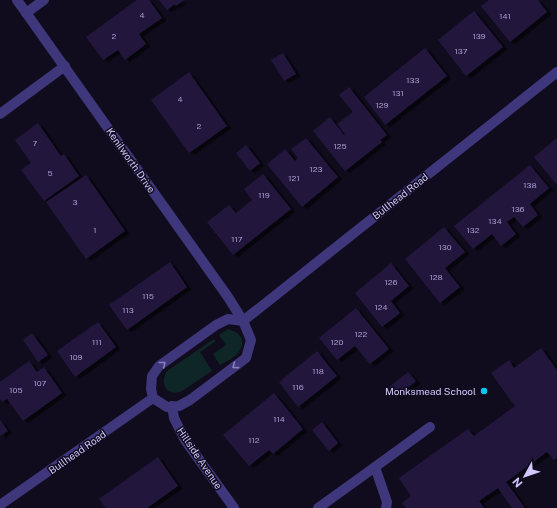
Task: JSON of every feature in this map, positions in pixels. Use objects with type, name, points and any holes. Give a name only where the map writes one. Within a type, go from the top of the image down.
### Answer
[{"type":"street","name":"Kenilworth Drive","points":[[17,0],[228,297],[243,321]]},
{"type":"street","points":[[26,13],[44,0]]},
{"type":"street","points":[[0,114],[65,66]]},
{"type":"street","name":"Bullhead Road","points":[[243,321],[557,72]]},
{"type":"street","points":[[228,319],[243,321],[251,340],[246,358],[190,400],[179,406],[166,407],[154,398],[151,389],[152,376],[159,366],[216,325],[228,319]]},
{"type":"street","name":"Bullhead Road","points":[[0,505],[154,398]]},
{"type":"street","name":"Hillside Avenue","points":[[172,406],[174,418],[185,440],[234,508]]},
{"type":"street","points":[[318,508],[430,427]]},
{"type":"street","points":[[375,467],[387,502],[386,508]]},
{"type":"green space","points":[[228,329],[237,333],[241,337],[242,345],[236,355],[220,365],[213,354],[226,345],[219,335]]},
{"type":"green space","points":[[214,339],[216,341],[200,352],[212,371],[182,391],[169,391],[164,385],[167,371]]},
{"type":"building","points":[[137,0],[149,0],[162,18],[139,34],[146,44],[125,60],[118,50],[103,60],[86,37]]},
{"type":"building","points":[[159,0],[184,0],[167,10]]},
{"type":"building","points":[[489,0],[538,0],[547,12],[510,42],[481,6]]},
{"type":"building","points":[[474,11],[503,47],[466,76],[438,40]]},
{"type":"building","points":[[425,48],[447,76],[385,125],[364,97]]},
{"type":"building","points":[[283,53],[296,74],[284,81],[271,60]]},
{"type":"building","points":[[189,72],[227,126],[189,153],[151,100]]},
{"type":"building","points":[[349,87],[387,135],[380,140],[382,142],[345,171],[313,131],[330,117],[344,135],[345,134],[337,124],[353,112],[339,95]]},
{"type":"building","points":[[38,123],[61,156],[64,154],[79,176],[44,201],[21,170],[31,163],[15,140]]},
{"type":"building","points":[[306,138],[338,177],[302,207],[267,164],[285,149],[295,161],[298,158],[291,149]]},
{"type":"building","points":[[557,138],[557,185],[534,157]]},
{"type":"building","points":[[246,145],[260,163],[250,171],[236,153]]},
{"type":"building","points":[[530,165],[549,188],[530,204],[538,215],[523,227],[514,217],[507,222],[516,234],[501,246],[492,234],[473,249],[454,226]]},
{"type":"building","points":[[263,174],[291,209],[233,255],[207,222],[229,205],[236,213],[252,200],[244,189]]},
{"type":"building","points":[[86,175],[125,231],[86,259],[46,202]]},
{"type":"building","points":[[444,227],[465,252],[445,268],[460,287],[440,303],[405,259]]},
{"type":"building","points":[[170,262],[187,287],[127,330],[109,305]]},
{"type":"building","points":[[391,263],[409,286],[391,301],[400,313],[382,327],[355,293]]},
{"type":"building","points":[[356,308],[389,349],[370,364],[355,346],[337,360],[319,338]]},
{"type":"building","points":[[98,322],[116,347],[75,377],[57,351]]},
{"type":"building","points":[[32,333],[48,355],[38,362],[23,340]]},
{"type":"building","points":[[541,348],[557,370],[557,458],[554,460],[547,452],[506,482],[525,508],[512,508],[498,488],[479,501],[484,508],[406,508],[402,503],[411,496],[399,478],[468,429],[474,436],[515,406],[491,373],[509,360],[514,368]]},
{"type":"building","points":[[317,351],[337,376],[298,407],[279,382]]},
{"type":"building","points":[[29,361],[37,372],[44,367],[62,393],[23,421],[7,399],[2,402],[0,399],[0,382]]},
{"type":"building","points":[[408,372],[416,381],[397,397],[389,387]]},
{"type":"building","points":[[274,393],[303,429],[273,454],[269,450],[249,466],[223,435]]},
{"type":"building","points":[[0,420],[8,431],[0,436]]},
{"type":"building","points":[[322,422],[338,443],[329,451],[312,430]]},
{"type":"building","points":[[158,457],[178,486],[147,508],[106,508],[99,499]]},
{"type":"place","name":"Monksmead School","points":[[484,391]]}]
